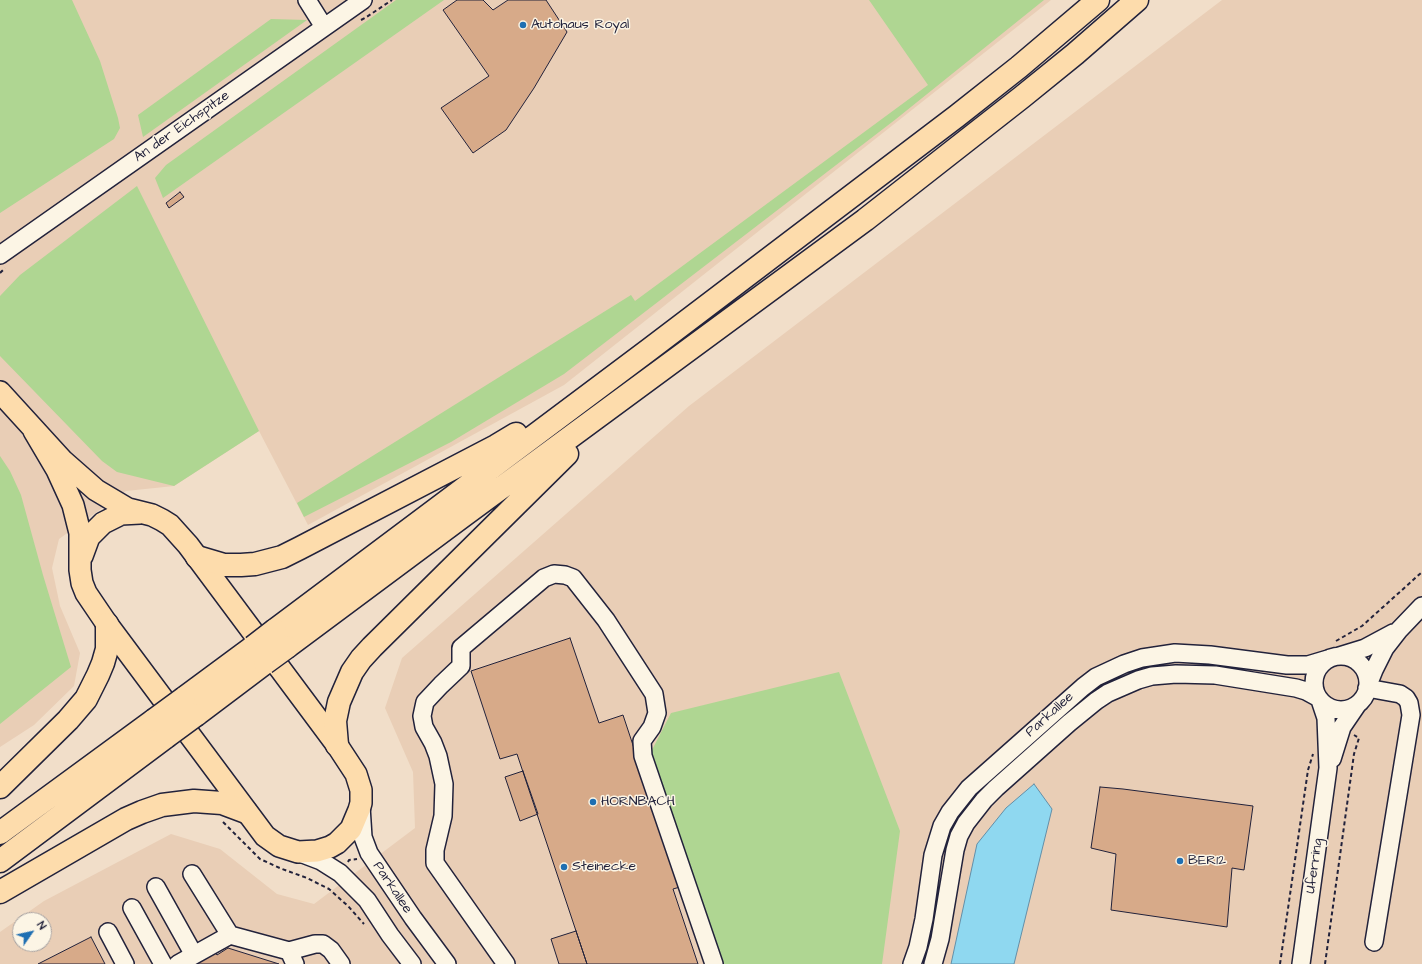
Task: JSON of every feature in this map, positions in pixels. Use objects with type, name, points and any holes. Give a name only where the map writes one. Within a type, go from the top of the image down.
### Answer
[{"type":"highway","points":[[0,833],[160,728],[259,655],[650,349],[957,116],[1019,67],[1098,0]]},
{"type":"highway","points":[[281,638],[462,516],[701,342],[919,179],[1063,63],[1137,0]]},
{"type":"highway","points":[[337,745],[335,721],[339,702],[352,672],[372,647],[562,458],[701,342]]},
{"type":"highway","points":[[197,557],[224,565],[241,565],[268,561],[282,557],[496,446],[547,416],[650,349]]},
{"type":"highway","points":[[0,787],[68,720],[86,699],[103,663],[107,649],[107,624]]},
{"type":"highway","points":[[0,861],[160,728]]},
{"type":"highway","points":[[0,892],[126,819],[142,812],[162,806],[194,801],[222,803],[246,812]]},
{"type":"main road","points":[[0,392],[63,461],[96,490],[120,505],[162,520],[170,525],[197,557],[337,745],[356,774],[361,790],[361,802],[355,823],[345,836],[337,843],[317,852],[298,852],[288,850],[272,842],[265,836],[107,624],[86,592],[81,576],[80,533],[76,513],[66,486],[34,431]]},
{"type":"main road","points":[[81,560],[89,537],[103,523],[121,514],[140,513]]},
{"type":"street","points":[[307,0],[324,27]]},
{"type":"street","name":"An der Eichspitze","points":[[0,254],[364,0]]},
{"type":"street","points":[[506,964],[435,863],[435,850],[444,816],[444,784],[433,743],[424,727],[422,716],[425,702],[441,684],[461,666],[462,648],[544,578],[554,574],[565,575],[573,578],[606,620],[654,694],[657,713],[652,727],[642,741],[643,756],[714,964]]},
{"type":"street","name":"Parkallee","points":[[933,964],[940,939],[955,850],[959,836],[966,823],[984,800],[996,788],[1096,701],[1108,693],[1138,680],[1152,676],[1176,674],[1215,675],[1306,690],[1319,698],[1328,707],[1338,710],[1348,709],[1357,705],[1364,697],[1379,658],[1399,630],[1422,606]]},
{"type":"street","name":"Parkallee","points":[[912,964],[918,947],[924,919],[933,855],[942,826],[950,812],[958,801],[978,780],[1096,677],[1124,664],[1142,658],[1175,653],[1210,655],[1293,665],[1308,665],[1332,653],[1366,648],[1399,630]]},
{"type":"street","points":[[1319,698],[1314,687],[1315,676],[1320,666],[1332,653],[1347,657],[1357,662],[1364,670],[1368,680],[1367,687],[1400,694],[1406,698],[1409,703],[1411,714],[1374,942]]},
{"type":"street","name":"Uferring","points":[[1301,964],[1328,768],[1326,718],[1319,698]]},
{"type":"street","name":"Uferring","points":[[1328,768],[1342,727],[1357,705]]},
{"type":"street","name":"Parkallee","points":[[361,802],[363,837],[369,853],[413,918],[447,964]]},
{"type":"street","name":"Parkallee","points":[[298,852],[321,861],[340,873],[367,900],[390,935],[412,964]]},
{"type":"street","points":[[192,874],[230,935],[292,958],[315,944],[323,944],[331,950],[341,964]]},
{"type":"street","points":[[156,887],[194,955]]},
{"type":"street","points":[[132,908],[163,964]]},
{"type":"street","points":[[108,932],[125,964]]},
{"type":"street","points":[[178,964],[230,935]]},
{"type":"path","points":[[1332,653],[1422,572]]},
{"type":"path","points":[[1324,964],[1354,754],[1359,738],[1342,727]]},
{"type":"path","points":[[1280,964],[1308,770],[1313,751]]},
{"type":"path","points":[[315,881],[329,889],[348,906],[368,928]]},
{"type":"shaded area","points":[[0,0],[1051,0],[564,385],[308,525],[259,431],[174,486],[126,491],[59,539],[52,568],[60,606],[80,653],[74,686],[34,725],[0,747]]},
{"type":"shaded area","points":[[1222,0],[1422,0],[1422,964],[0,964],[0,932],[12,924],[12,952],[52,952],[52,912],[28,912],[44,901],[171,834],[220,849],[277,894],[314,904],[415,828],[413,772],[385,708],[402,658],[689,406]]},
{"type":"green space","points":[[0,0],[72,0],[100,61],[120,128],[114,139],[0,213]]},
{"type":"green space","points":[[396,0],[444,0],[163,198],[155,178],[166,165]]},
{"type":"green space","points":[[869,0],[1044,0],[896,119],[564,374],[451,442],[304,517],[297,503],[631,295],[635,301],[928,85]]},
{"type":"green space","points":[[271,19],[307,20],[143,137],[138,115]]},
{"type":"green space","points":[[137,186],[259,431],[174,486],[117,472],[102,461],[0,356],[0,296],[20,275]]},
{"type":"green space","points":[[0,456],[10,471],[21,495],[43,575],[71,667],[0,724]]},
{"type":"green space","points":[[839,672],[900,831],[882,964],[723,964],[650,760],[652,750],[671,713]]},
{"type":"water","points":[[1034,784],[1052,809],[1014,964],[951,964],[977,844],[1006,808]]},
{"type":"building","points":[[457,0],[483,0],[493,10],[508,0],[546,0],[567,32],[534,88],[506,130],[473,153],[441,108],[489,76],[443,10]]},
{"type":"building","points":[[180,192],[184,197],[169,208],[166,203]]},
{"type":"building","name":"HORNBACH","points":[[570,638],[599,723],[623,715],[680,887],[673,889],[698,964],[587,964],[517,754],[500,759],[471,671]]},
{"type":"building","points":[[523,771],[538,814],[520,821],[505,777]]},
{"type":"building","name":"BER12","points":[[1100,787],[1253,806],[1244,870],[1232,868],[1227,927],[1111,910],[1116,854],[1091,848]]},
{"type":"building","points":[[576,931],[587,964],[559,964],[551,939]]},
{"type":"building","points":[[91,937],[105,964],[38,964]]},
{"type":"building","points":[[228,948],[279,964],[192,964],[215,952],[217,955]]},
{"type":"place","name":"Autohaus Royal","points":[[523,25]]},
{"type":"place","name":"HORNBACH","points":[[593,802]]},
{"type":"place","name":"BER12","points":[[1180,861]]},
{"type":"place","name":"Steinecke","points":[[564,867]]}]
